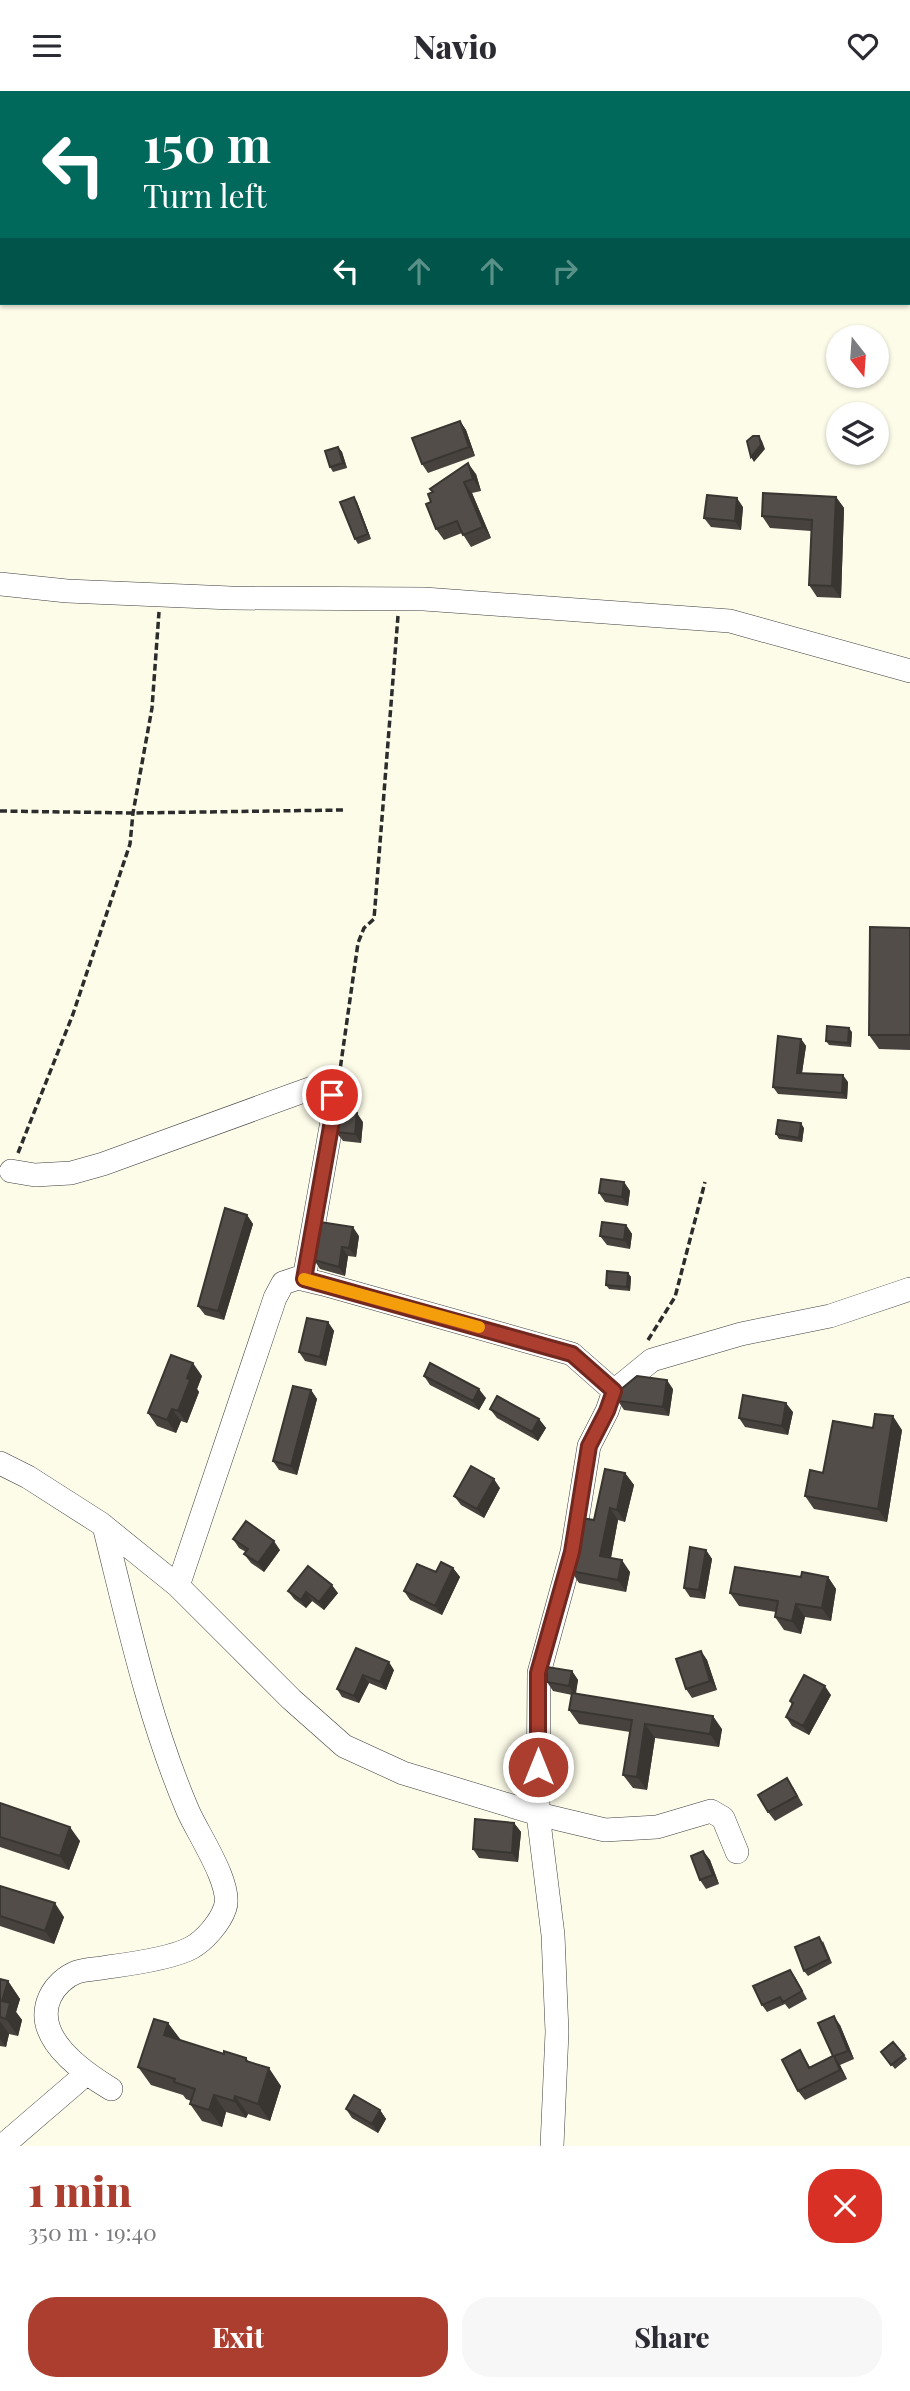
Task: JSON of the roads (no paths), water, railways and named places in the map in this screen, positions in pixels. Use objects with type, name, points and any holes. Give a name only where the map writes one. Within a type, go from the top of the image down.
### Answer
[{"type":"street","points":[[0,584],[67,591],[231,598],[400,598],[730,621],[910,671]]},
{"type":"street","points":[[10,1171],[35,1175],[71,1173],[136,1154],[312,1088],[324,1090],[332,1095],[335,1104],[304,1279]]},
{"type":"street","points":[[178,1586],[275,1298],[283,1283],[298,1278],[304,1279],[572,1354],[614,1391]]},
{"type":"street","points":[[552,2146],[556,2032],[553,1935],[538,1814],[538,1673],[572,1552],[589,1446],[614,1391],[652,1360],[741,1333],[830,1316],[910,1289]]},
{"type":"street","points":[[0,1462],[104,1526],[178,1586],[291,1699],[344,1746],[403,1773],[538,1814],[605,1830],[657,1827],[711,1811],[723,1818],[737,1852]]},
{"type":"street","points":[[104,1526],[138,1665],[154,1716],[188,1812],[223,1881],[226,1907],[212,1930],[192,1948],[159,1957],[75,1972],[55,1987],[45,2008],[46,2024],[58,2045],[86,2074],[111,2089]]},
{"type":"street","points":[[0,2145],[7,2142],[86,2074]]}]
